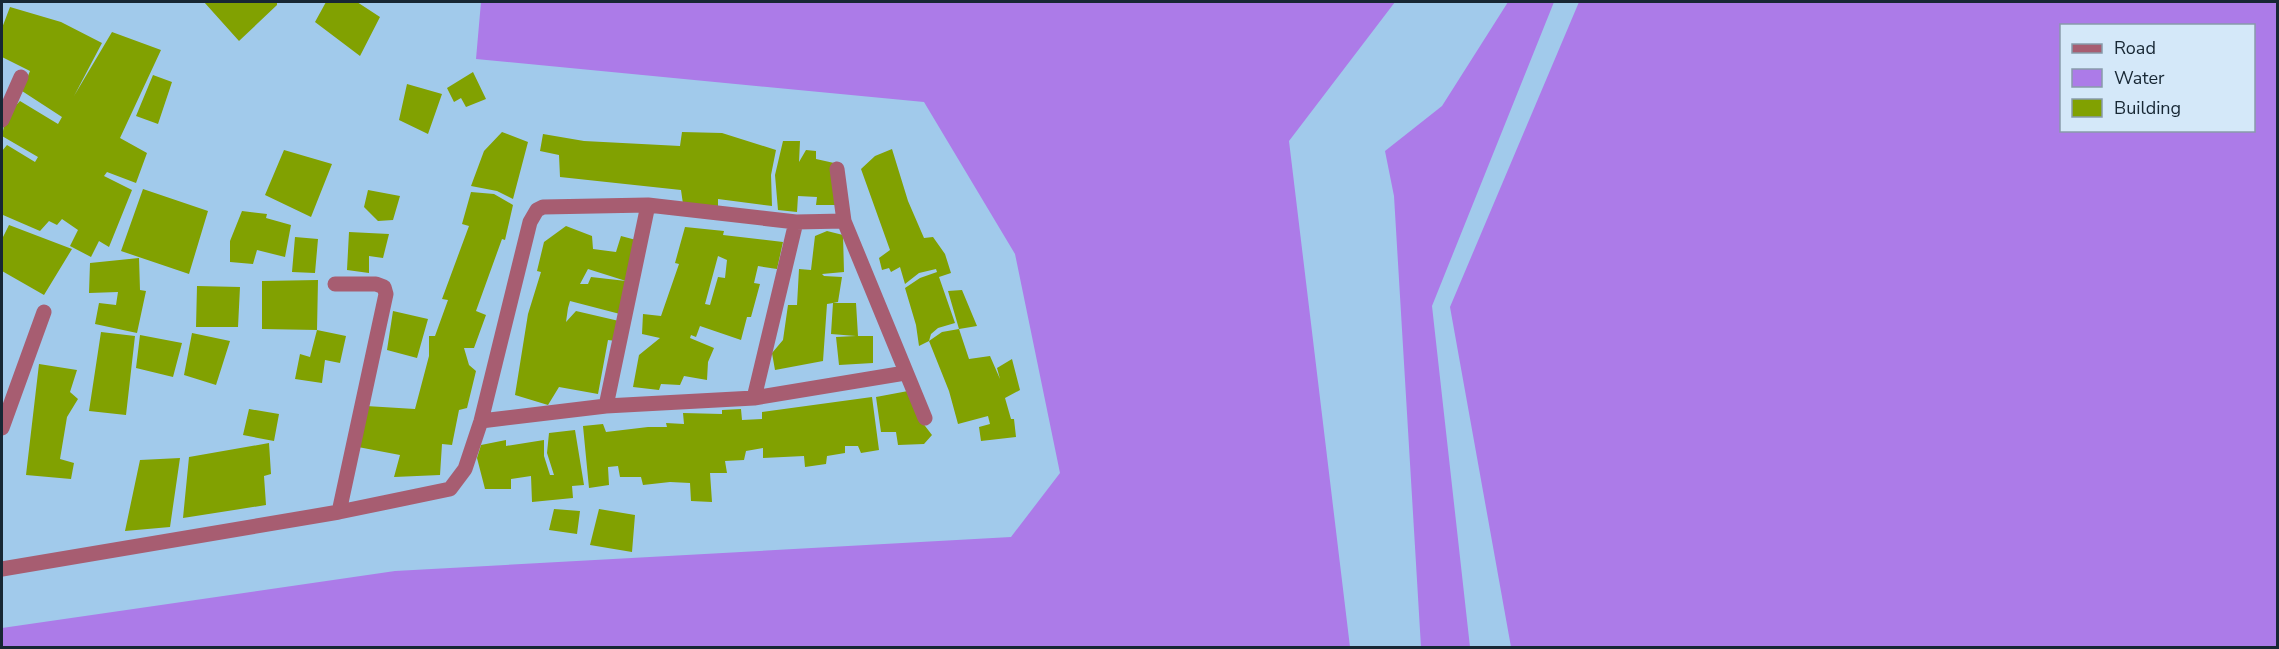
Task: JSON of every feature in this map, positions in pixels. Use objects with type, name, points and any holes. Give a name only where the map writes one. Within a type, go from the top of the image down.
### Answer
[{"type":"street","points":[[2,120],[21,77]]},
{"type":"street","points":[[837,169],[844,220],[904,373],[925,418]]},
{"type":"street","points":[[2,569],[339,512],[450,489],[465,469],[481,421],[530,222],[537,210],[543,207],[648,205],[796,222],[844,220]]},
{"type":"street","points":[[606,406],[648,205]]},
{"type":"street","points":[[754,398],[796,222]]},
{"type":"street","points":[[335,284],[376,284],[384,287],[386,294],[339,512]]},
{"type":"street","points":[[2,428],[44,312]]},
{"type":"street","points":[[481,421],[606,406],[754,398],[904,373]]},
{"type":"water","points":[[481,2],[1395,2],[1289,141],[1350,647],[2,647],[2,628],[395,571],[1011,537],[1060,473],[1015,254],[924,102],[476,59]]},
{"type":"water","points":[[1508,2],[1554,2],[1432,306],[1470,647],[1421,647],[1394,196],[1385,151],[1442,106]]},
{"type":"water","points":[[1579,2],[2277,2],[2277,647],[1511,647],[1450,307]]},
{"type":"building","points":[[204,2],[277,2],[277,5],[239,41]]},
{"type":"building","points":[[326,2],[357,2],[380,17],[360,56],[315,22]]},
{"type":"building","points":[[10,7],[61,22],[102,43],[74,96],[112,32],[161,50],[120,138],[147,153],[136,183],[107,172],[104,176],[132,190],[109,247],[99,241],[91,257],[70,246],[78,230],[62,219],[57,225],[49,221],[40,231],[3,215],[2,218],[2,151],[7,145],[35,162],[38,157],[2,136],[6,116],[20,101],[58,124],[62,117],[22,91],[30,71],[2,57],[2,28]]},
{"type":"building","points":[[473,72],[486,99],[466,107],[461,98],[454,102],[447,88]]},
{"type":"building","points":[[153,75],[172,82],[158,124],[136,116]]},
{"type":"building","points":[[407,84],[442,94],[428,134],[399,120]]},
{"type":"building","points":[[502,132],[528,142],[513,199],[497,191],[471,186],[484,151]]},
{"type":"building","points":[[682,132],[722,133],[776,150],[771,175],[772,206],[718,199],[718,206],[683,204],[681,190],[560,177],[559,155],[540,151],[543,134],[584,141],[680,146]]},
{"type":"building","points":[[783,141],[800,141],[799,162],[806,150],[816,151],[816,159],[834,163],[835,205],[816,205],[817,197],[798,196],[797,212],[778,210],[775,175]]},
{"type":"building","points":[[892,149],[908,201],[924,238],[933,237],[945,254],[951,273],[939,277],[955,323],[938,328],[931,334],[929,341],[919,346],[916,325],[905,288],[920,278],[937,272],[936,269],[919,273],[905,284],[900,267],[891,272],[889,268],[882,270],[879,258],[890,250],[861,169],[875,156]]},
{"type":"building","points":[[284,150],[332,164],[311,217],[265,195]]},
{"type":"building","points":[[143,189],[208,211],[189,274],[121,251]]},
{"type":"building","points":[[368,190],[400,196],[393,220],[378,221],[364,207]]},
{"type":"building","points":[[471,192],[494,194],[513,205],[505,240],[502,239],[476,311],[486,315],[474,348],[464,348],[469,365],[476,371],[467,408],[459,410],[452,445],[442,444],[440,475],[394,477],[400,455],[358,447],[366,406],[415,409],[429,356],[429,336],[435,336],[448,300],[442,299],[469,226],[462,224]]},
{"type":"building","points":[[242,211],[267,214],[266,218],[291,225],[285,257],[257,250],[253,264],[230,262],[230,241]]},
{"type":"building","points":[[9,225],[72,249],[44,295],[2,271],[2,239]]},
{"type":"building","points":[[566,226],[592,236],[593,249],[616,252],[621,236],[636,240],[620,314],[570,301],[568,308],[566,322],[576,311],[619,321],[616,341],[608,340],[598,394],[559,387],[548,405],[515,395],[528,314],[541,272],[537,271],[544,242]],"holes":[[[588,269],[626,281],[591,277],[588,284],[580,284]]]},
{"type":"building","points":[[685,227],[724,231],[723,235],[783,242],[777,269],[758,266],[754,283],[760,284],[751,317],[747,317],[741,340],[700,326],[696,337],[691,335],[690,338],[714,348],[708,362],[707,380],[684,376],[680,385],[661,384],[659,390],[633,387],[639,355],[660,338],[642,334],[643,314],[661,316],[679,264],[675,263]],"holes":[[[718,256],[727,260],[725,278],[718,277],[710,305],[705,304]]]},
{"type":"building","points":[[827,231],[843,235],[844,272],[822,274],[842,277],[838,302],[827,304],[823,361],[775,370],[772,353],[783,340],[788,305],[797,305],[799,269],[811,270],[815,236]]},
{"type":"building","points":[[349,232],[389,234],[383,258],[369,256],[369,273],[347,270]]},
{"type":"building","points":[[295,237],[318,239],[315,273],[292,272]]},
{"type":"building","points":[[139,258],[140,290],[146,291],[137,333],[95,324],[99,303],[116,305],[118,292],[89,293],[90,263]]},
{"type":"building","points":[[318,280],[317,330],[262,329],[262,281]]},
{"type":"building","points":[[197,286],[240,287],[238,327],[196,327]]},
{"type":"building","points":[[962,290],[977,326],[959,329],[948,291]]},
{"type":"building","points":[[833,303],[856,303],[858,336],[873,336],[873,363],[839,365],[836,337],[856,336],[831,334]]},
{"type":"building","points":[[393,311],[428,319],[417,358],[387,350]]},
{"type":"building","points":[[959,329],[969,359],[990,356],[1000,379],[997,368],[1012,359],[1020,390],[1005,398],[1011,419],[1014,419],[1016,437],[981,441],[979,427],[990,424],[988,416],[958,424],[949,391],[929,341],[942,332]]},
{"type":"building","points":[[317,330],[346,336],[340,363],[325,360],[322,383],[295,379],[300,354],[310,357]]},
{"type":"building","points":[[101,332],[135,336],[126,415],[89,411]]},
{"type":"building","points":[[192,333],[230,341],[216,385],[184,375]]},
{"type":"building","points":[[140,335],[182,343],[173,377],[136,368]]},
{"type":"building","points":[[39,364],[77,370],[70,392],[78,399],[67,417],[60,459],[74,463],[71,479],[26,475]]},
{"type":"building","points":[[908,391],[922,422],[932,435],[924,444],[898,445],[896,432],[881,432],[876,397]]},
{"type":"building","points":[[872,397],[879,450],[861,453],[858,446],[845,446],[845,453],[827,456],[826,464],[805,467],[804,456],[763,458],[763,448],[746,451],[744,460],[725,461],[727,473],[710,473],[712,502],[691,501],[690,483],[670,482],[643,485],[641,477],[620,477],[618,466],[608,467],[609,485],[589,488],[583,426],[603,424],[606,432],[667,427],[666,423],[684,424],[683,413],[722,414],[722,410],[741,409],[742,420],[762,419],[762,412]]},
{"type":"building","points":[[249,409],[279,414],[274,441],[243,435]]},
{"type":"building","points":[[575,430],[584,485],[572,486],[573,498],[532,502],[531,476],[511,479],[511,489],[485,489],[477,458],[481,445],[506,440],[506,446],[544,440],[544,456],[550,475],[554,475],[547,453],[549,433]]},
{"type":"building","points":[[269,443],[271,474],[264,476],[266,505],[183,518],[189,457]]},
{"type":"building","points":[[180,458],[170,527],[125,531],[140,460]]},
{"type":"building","points":[[554,509],[580,511],[577,534],[549,530]]},
{"type":"building","points":[[599,509],[635,515],[632,552],[590,545]]}]
